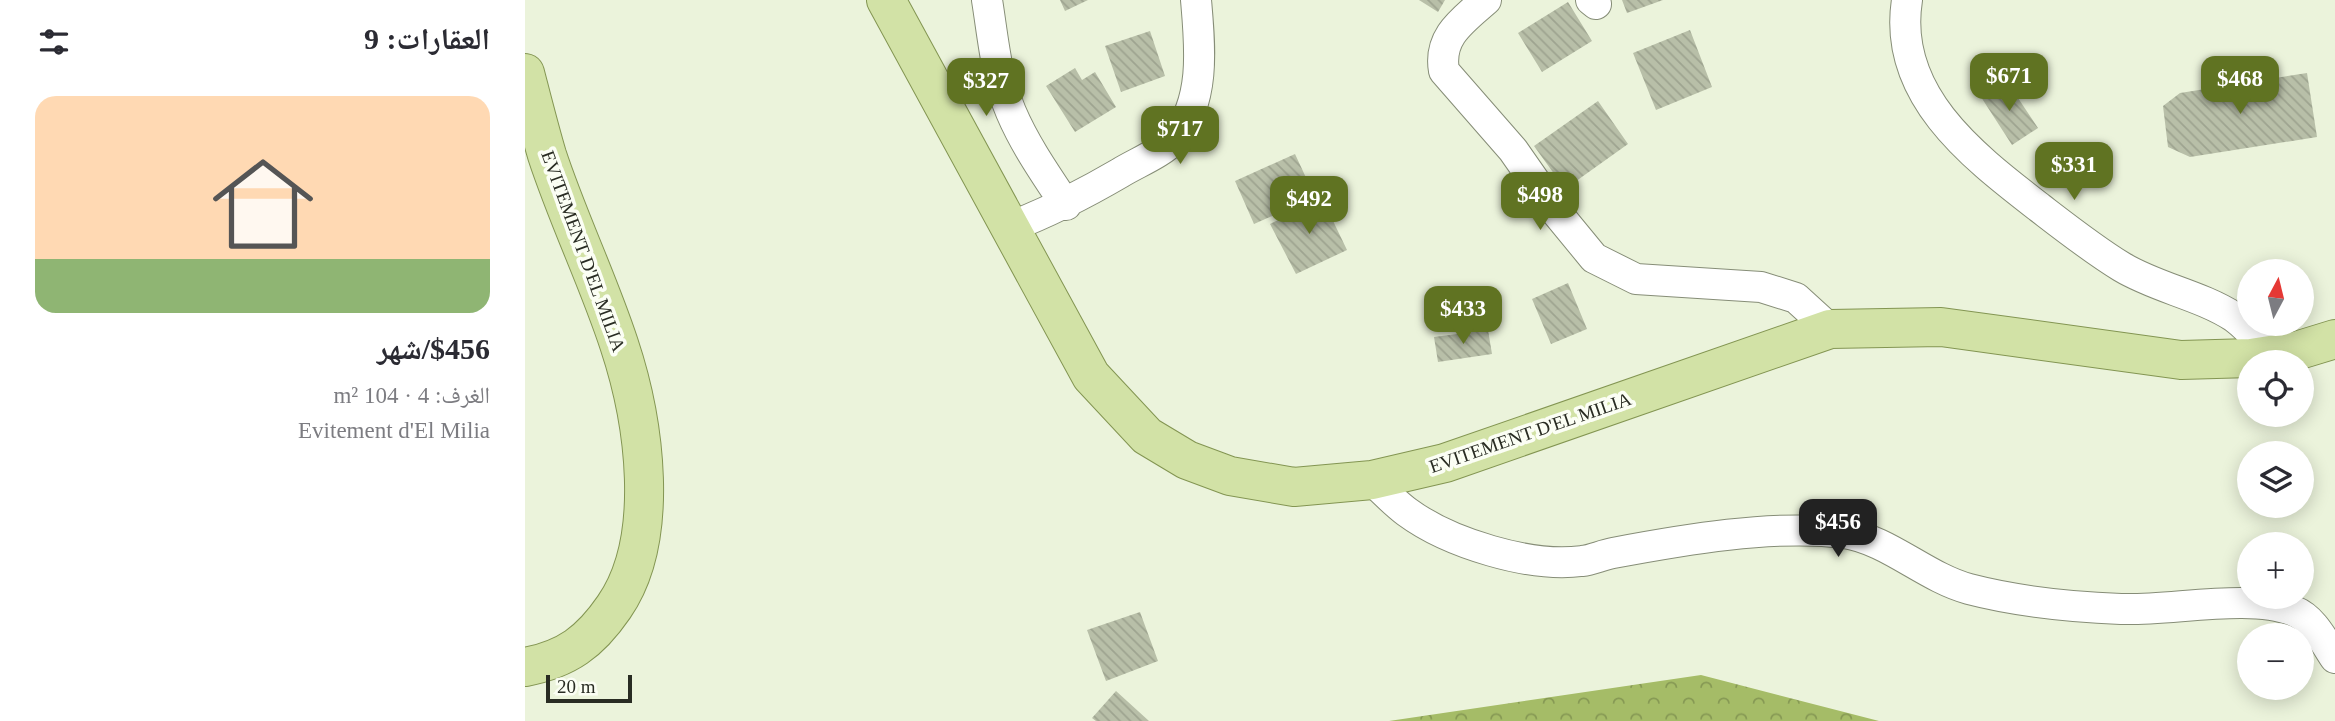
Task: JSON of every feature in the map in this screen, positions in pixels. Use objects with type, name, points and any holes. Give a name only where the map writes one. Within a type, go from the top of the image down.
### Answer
[{"type":"main road","name":"EVITEMENT D'EL MILIA","points":[[886,0],[1091,376],[1147,436],[1187,460],[1230,476],[1294,487],[1372,480],[1445,464],[1830,330],[1941,327],[2181,360],[2237,357]]},
{"type":"main road","name":"EVITEMENT D'EL MILIA","points":[[525,73],[548,155],[620,346],[639,433],[644,495],[640,545],[624,592],[599,629],[555,661],[525,667]]},
{"type":"main road","name":"EVITEMENT D'EL MILIA","points":[[2291,350],[2335,339]]},
{"type":"street","points":[[987,0],[998,70],[1010,110],[1033,156],[1066,205]]},
{"type":"street","points":[[1010,227],[1066,205],[1173,141],[1186,121],[1198,86],[1200,41],[1196,0]]},
{"type":"street","points":[[1486,0],[1447,35],[1441,57],[1444,71],[1513,150],[1557,213],[1594,258],[1636,279],[1761,287],[1796,298],[1830,330]]},
{"type":"street","points":[[1907,0],[1903,27],[1910,62],[1940,118],[1972,152],[2046,212],[2122,267],[2236,319],[2266,350]]},
{"type":"street","points":[[1372,480],[1408,513],[1484,549],[1509,556],[1544,562],[1583,561],[1610,553],[1736,535],[1845,533],[1866,539],[1921,569],[1969,589],[2055,603],[2121,609],[2236,604],[2280,606],[2298,612],[2315,627],[2335,658]]},
{"type":"green space","points":[[1701,675],[1879,721],[1389,721]]},
{"type":"building","points":[[1060,0],[1088,0],[1065,11]]},
{"type":"building","points":[[1419,0],[1445,0],[1438,12]]},
{"type":"building","points":[[1622,0],[1663,0],[1627,13]]},
{"type":"building","points":[[1568,2],[1592,41],[1542,72],[1518,33]]},
{"type":"building","points":[[1690,30],[1712,87],[1656,110],[1633,53]]},
{"type":"building","points":[[1150,31],[1165,76],[1121,92],[1105,46]]},
{"type":"building","points":[[1075,68],[1082,80],[1095,72],[1116,107],[1075,132],[1046,86]]},
{"type":"building","points":[[2307,73],[2317,137],[2190,157],[2168,147],[2163,106],[2180,93]]},
{"type":"building","points":[[2006,80],[2038,128],[2012,145],[1981,97]]},
{"type":"building","points":[[1598,101],[1628,144],[1565,189],[1534,146]]},
{"type":"building","points":[[1295,154],[1315,197],[1254,224],[1235,181]]},
{"type":"building","points":[[1322,198],[1347,250],[1296,274],[1270,224]]},
{"type":"building","points":[[1568,283],[1587,329],[1551,344],[1532,299]]},
{"type":"building","points":[[1488,330],[1492,354],[1438,362],[1434,337]]},
{"type":"building","points":[[1140,612],[1158,661],[1106,681],[1087,630]]},
{"type":"building","points":[[1116,691],[1149,721],[1096,721],[1092,718]]}]
